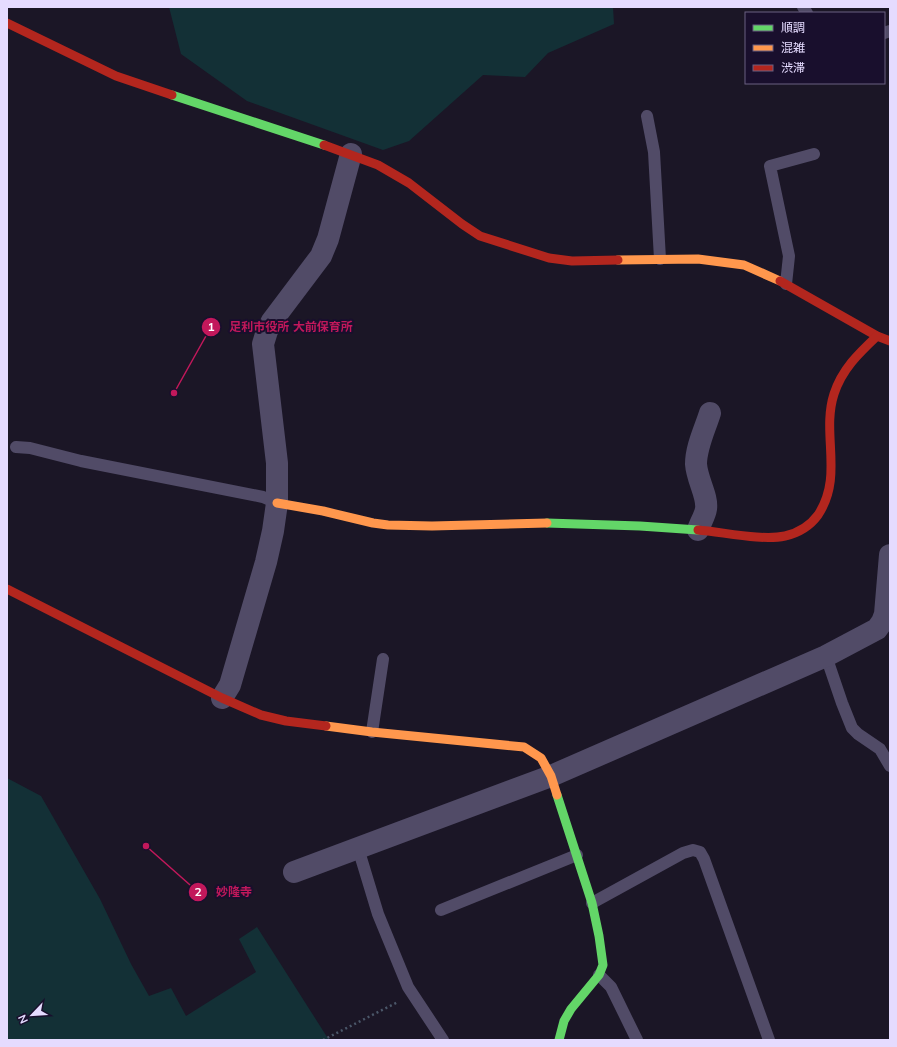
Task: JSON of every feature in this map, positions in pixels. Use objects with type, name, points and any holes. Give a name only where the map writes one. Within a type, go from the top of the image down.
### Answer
[{"type":"street","points":[[7,23],[116,76],[351,154],[378,165],[408,183],[480,236],[502,244],[549,258],[572,260],[698,259],[744,265],[786,284],[877,336],[890,341]]},
{"type":"street","points":[[222,698],[230,685],[266,562],[277,503],[277,463],[263,344],[272,321],[321,256],[328,239],[351,154]]},
{"type":"street","points":[[277,503],[329,512],[386,525],[438,527],[505,524],[580,524],[698,530],[776,537],[792,535],[805,528],[825,506],[830,491],[832,464],[830,414],[833,394],[840,378],[856,356],[877,336]]},
{"type":"street","points":[[698,530],[706,511],[706,503],[698,476],[696,464],[697,453],[710,413]]},
{"type":"street","points":[[294,872],[551,776],[826,656],[877,629],[887,615],[890,555]]},
{"type":"street","points":[[7,589],[222,698],[261,715],[286,721],[372,732],[524,747],[541,758],[551,776],[592,903],[603,965],[599,975],[571,1009],[564,1021],[559,1040]]},
{"type":"lane","points":[[647,116],[654,152],[660,259]]},
{"type":"lane","points":[[786,284],[789,256],[770,166],[814,154]]},
{"type":"lane","points":[[877,336],[890,327]]},
{"type":"lane","points":[[16,447],[30,448],[81,461],[263,497],[277,503]]},
{"type":"lane","points":[[826,656],[842,704],[852,728],[880,749],[890,766]]},
{"type":"lane","points":[[372,732],[383,659]]},
{"type":"lane","points":[[358,848],[378,914],[408,987],[443,1040]]},
{"type":"lane","points":[[592,903],[683,853],[693,850],[700,852],[704,859],[769,1040]]},
{"type":"lane","points":[[441,910],[576,855]]},
{"type":"lane","points":[[599,975],[611,988],[637,1040]]},
{"type":"path","points":[[323,1040],[413,995]]},
{"type":"green space","points":[[169,7],[613,7],[614,24],[548,53],[525,77],[483,75],[409,141],[383,150],[247,101],[181,54]]},
{"type":"green space","points":[[7,778],[41,796],[100,899],[131,964],[149,996],[171,988],[186,1016],[256,972],[239,939],[257,927],[329,1040],[7,1040]]},
{"type":"traffic: fast","points":[[172,95],[324,145]]},
{"type":"traffic: fast","points":[[547,523],[640,526],[698,530]]},
{"type":"traffic: fast","points":[[557,795],[592,903],[603,965],[599,975],[571,1009],[564,1021],[559,1040]]},
{"type":"traffic: slow","points":[[618,260],[698,259],[744,265],[780,281]]},
{"type":"traffic: slow","points":[[277,503],[388,525],[432,526],[547,523]]},
{"type":"traffic: slow","points":[[326,726],[524,747],[541,758],[551,776],[557,795]]},
{"type":"traffic: jam","points":[[7,23],[116,76],[172,95]]},
{"type":"traffic: jam","points":[[324,145],[378,165],[409,183],[480,236],[549,258],[572,261],[618,260]]},
{"type":"traffic: jam","points":[[780,281],[877,336],[890,341]]},
{"type":"traffic: jam","points":[[698,530],[754,537],[776,537],[795,533],[815,519],[826,500],[830,485],[831,409],[837,385],[846,369],[877,336]]},
{"type":"traffic: jam","points":[[7,589],[222,698],[261,715],[286,721],[326,726]]},
{"type":"place","name":"足利市役所 大前保育所","points":[[174,393]]},
{"type":"place","name":"妙隆寺","points":[[146,846]]}]
